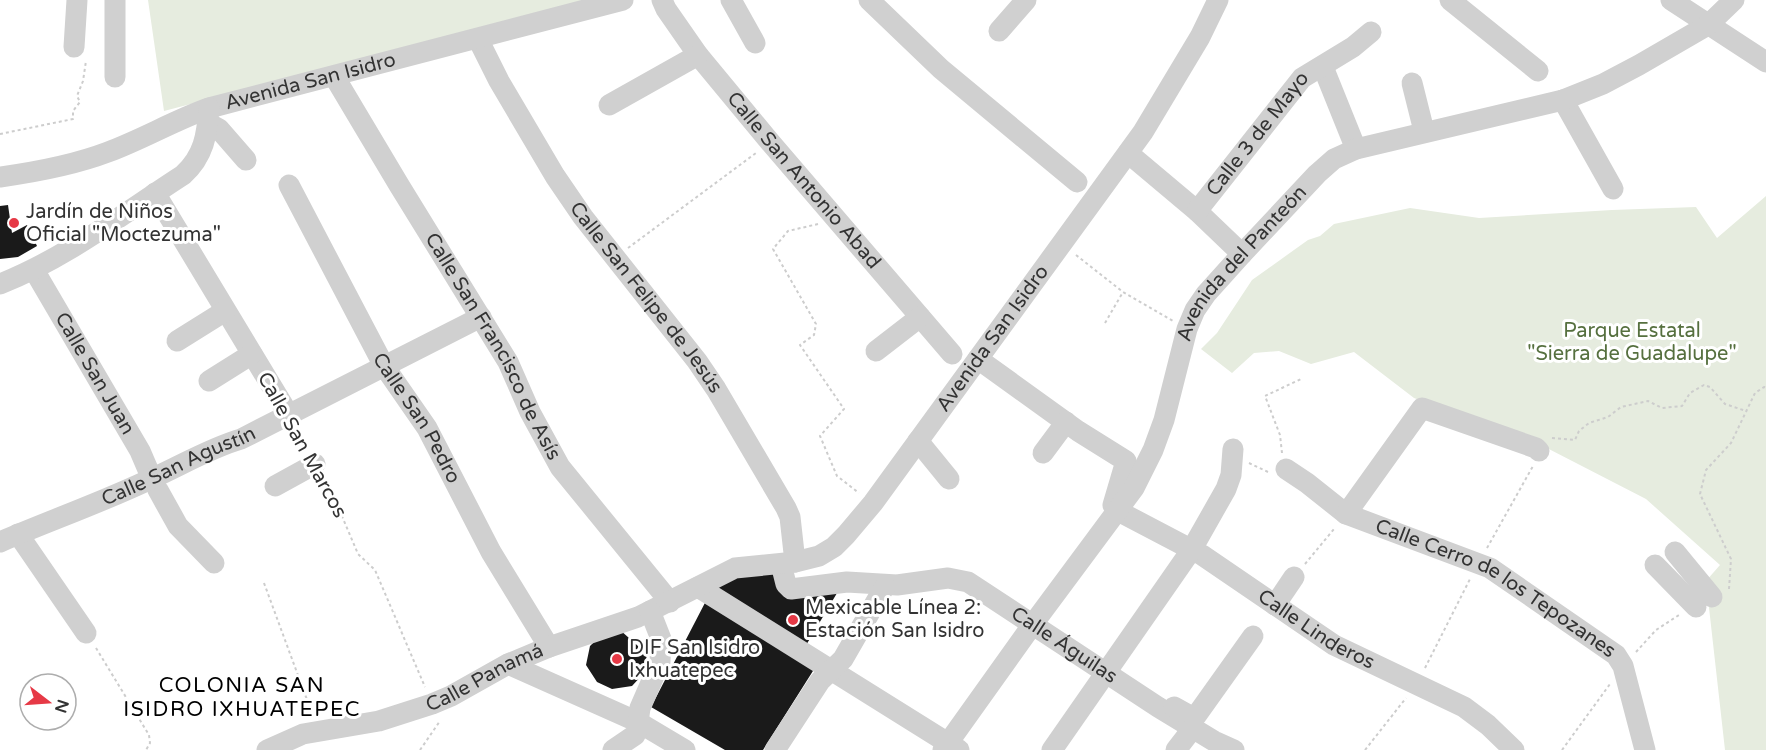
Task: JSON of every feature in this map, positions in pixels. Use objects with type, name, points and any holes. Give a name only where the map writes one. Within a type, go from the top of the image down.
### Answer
[{"type":"street","points":[[74,46],[77,0]]},
{"type":"street","points":[[115,0],[115,77]]},
{"type":"street","name":"Avenida San Isidro","points":[[0,177],[71,163],[106,153],[171,123],[209,115],[334,76],[623,0]]},
{"type":"street","name":"Calle San Antonio Abad","points":[[662,0],[698,55],[952,354]]},
{"type":"street","points":[[730,0],[755,43]]},
{"type":"street","points":[[869,0],[968,93],[1077,182]]},
{"type":"street","points":[[999,31],[1026,0]]},
{"type":"street","name":"Avenida San Isidro","points":[[698,587],[735,568],[788,563],[819,556],[834,547],[873,503],[1143,132],[1200,37],[1218,0]]},
{"type":"street","points":[[1450,0],[1538,71]]},
{"type":"street","points":[[1671,0],[1766,62]]},
{"type":"street","name":"Avenida del Panteón","points":[[951,748],[1033,624],[1134,488],[1153,450],[1164,420],[1187,329],[1195,310],[1206,294],[1317,174],[1335,159],[1356,149],[1424,131],[1563,100],[1603,84],[1708,25],[1734,0]]},
{"type":"street","name":"Calle 3 de Mayo","points":[[1197,211],[1302,78],[1353,47],[1371,32]]},
{"type":"street","name":"Calle San Felipe de Jesús","points":[[478,39],[499,81],[555,176],[583,217],[697,361],[716,389],[790,517],[792,537],[788,563]]},
{"type":"street","points":[[609,105],[698,55]]},
{"type":"street","points":[[1323,67],[1356,149]]},
{"type":"street","name":"Calle San Francisco de Asís","points":[[334,76],[508,362],[530,412],[560,467],[670,602]]},
{"type":"street","points":[[1412,83],[1424,131]]},
{"type":"street","points":[[1563,100],[1612,189]]},
{"type":"street","points":[[209,115],[246,160]]},
{"type":"street","points":[[0,284],[34,270],[69,250],[183,175],[193,166],[201,150],[209,115]]},
{"type":"street","points":[[1128,153],[1197,211],[1242,254]]},
{"type":"street","name":"Calle San Pedro","points":[[289,184],[384,366],[427,428],[491,552],[549,647]]},
{"type":"street","name":"Calle San Marcos","points":[[155,193],[289,415]]},
{"type":"street","name":"Calle San Juan","points":[[34,270],[140,451],[178,526],[214,563]]},
{"type":"street","points":[[177,341],[225,311]]},
{"type":"street","name":"Calle San Agustín","points":[[7,535],[155,484],[206,452],[241,439],[481,317]]},
{"type":"street","points":[[876,351],[920,317]]},
{"type":"street","points":[[209,381],[252,354]]},
{"type":"street","points":[[978,359],[1066,422],[1126,461],[1113,505],[1118,511]]},
{"type":"street","points":[[1346,514],[1422,408],[1539,451]]},
{"type":"street","points":[[1043,453],[1066,422]]},
{"type":"street","points":[[918,441],[949,479]]},
{"type":"street","points":[[1052,750],[1192,549],[1226,489],[1231,475],[1233,449]]},
{"type":"street","points":[[275,486],[315,464]]},
{"type":"street","name":"Calle Cerro de los Tepozanes","points":[[1286,469],[1346,514],[1490,568],[1616,655],[1623,666],[1645,750]]},
{"type":"street","name":"Calle Linderos","points":[[1118,511],[1192,549],[1334,645],[1477,716],[1514,750]]},
{"type":"street","points":[[7,535],[86,633]]},
{"type":"street","points":[[1675,552],[1704,602]]},
{"type":"street","name":"Calle Águilas","points":[[788,563],[786,584],[791,589],[847,582],[885,586],[934,579],[960,580],[975,586],[1217,746],[1234,750]]},
{"type":"street","points":[[1655,565],[1704,602]]},
{"type":"street","points":[[1275,604],[1294,577]]},
{"type":"street","points":[[775,750],[820,681],[837,665],[885,586]]},
{"type":"street","points":[[698,587],[837,665],[951,748]]},
{"type":"street","name":"Calle Panamá","points":[[267,750],[296,737],[379,721],[442,700],[508,664],[650,611],[698,587]]},
{"type":"street","points":[[613,750],[635,735],[640,708],[660,662],[661,639],[650,611]]},
{"type":"street","points":[[1140,695],[1152,697],[1192,717],[1196,716],[1253,636]]},
{"type":"street","points":[[508,664],[638,722],[685,750]]},
{"type":"street","points":[[1176,750],[1193,728]]},
{"type":"street","points":[[304,750],[318,732]]},
{"type":"path","points":[[0,134],[73,119],[73,111],[80,102],[77,96],[83,81],[87,56],[74,46]]},
{"type":"path","points":[[615,257],[770,142]]},
{"type":"path","points":[[835,219],[788,231],[773,249],[816,324],[814,335],[800,345],[844,409],[820,436],[837,476],[873,503]]},
{"type":"path","points":[[1061,244],[1123,292],[1187,329]]},
{"type":"path","points":[[1105,323],[1123,292]]},
{"type":"path","points":[[1286,469],[1282,463],[1280,435],[1265,396],[1300,378]]},
{"type":"path","points":[[1539,451],[1553,438],[1575,440],[1579,431],[1589,423],[1608,417],[1624,406],[1648,401],[1662,408],[1682,406],[1690,393],[1704,385],[1710,387],[1725,404],[1746,411]]},
{"type":"path","points":[[1704,602],[1729,590],[1731,559],[1700,494],[1706,470],[1731,443],[1755,393],[1766,388]]},
{"type":"path","name":"Calle San Marcos","points":[[289,415],[336,502],[358,554],[375,570],[442,700]]},
{"type":"path","points":[[1294,577],[1346,514]]},
{"type":"path","points":[[264,583],[318,732]]},
{"type":"path","points":[[86,633],[149,735],[150,743],[146,750]]},
{"type":"path","points":[[1365,750],[1416,684]]},
{"type":"path","points":[[420,750],[436,727],[442,700]]},
{"type":"green space","points":[[148,0],[588,0],[164,111]]},
{"type":"green space","name":"Parque Estatal \"Sierra de Guadalupe\"","points":[[1766,196],[1766,750],[1725,750],[1706,581],[1720,565],[1646,499],[1543,446],[1414,398],[1354,352],[1311,364],[1279,351],[1254,353],[1232,373],[1201,349],[1217,333],[1252,280],[1308,240],[1320,236],[1334,224],[1410,208],[1479,218],[1696,207],[1717,238]]},
{"type":"building","name":"Jardín de Niños Oficial \"Moctezuma\"","points":[[8,205],[12,233],[27,225],[37,246],[18,257],[0,259],[0,206]]},
{"type":"building","name":"Mexicable Línea 2: Estación San Isidro","points":[[774,570],[778,587],[840,588],[805,647],[713,585],[730,577]]},
{"type":"building","points":[[708,597],[818,663],[763,750],[725,750],[651,707]]},
{"type":"building","name":"DIF San Isidro Ixhuatepec","points":[[620,630],[647,654],[644,673],[632,686],[612,689],[597,682],[586,665],[590,646],[602,634]]},
{"type":"place","name":"Jardín de Niños Oficial \"Moctezuma\"","points":[[14,223]]},
{"type":"place","name":"Mexicable Línea 2: Estación San Isidro","points":[[793,620]]},
{"type":"place","name":"DIF San Isidro Ixhuatepec","points":[[617,659]]},
{"type":"district","name":"COLONIA SAN ISIDRO IXHUATEPEC","points":[[242,697]]}]
